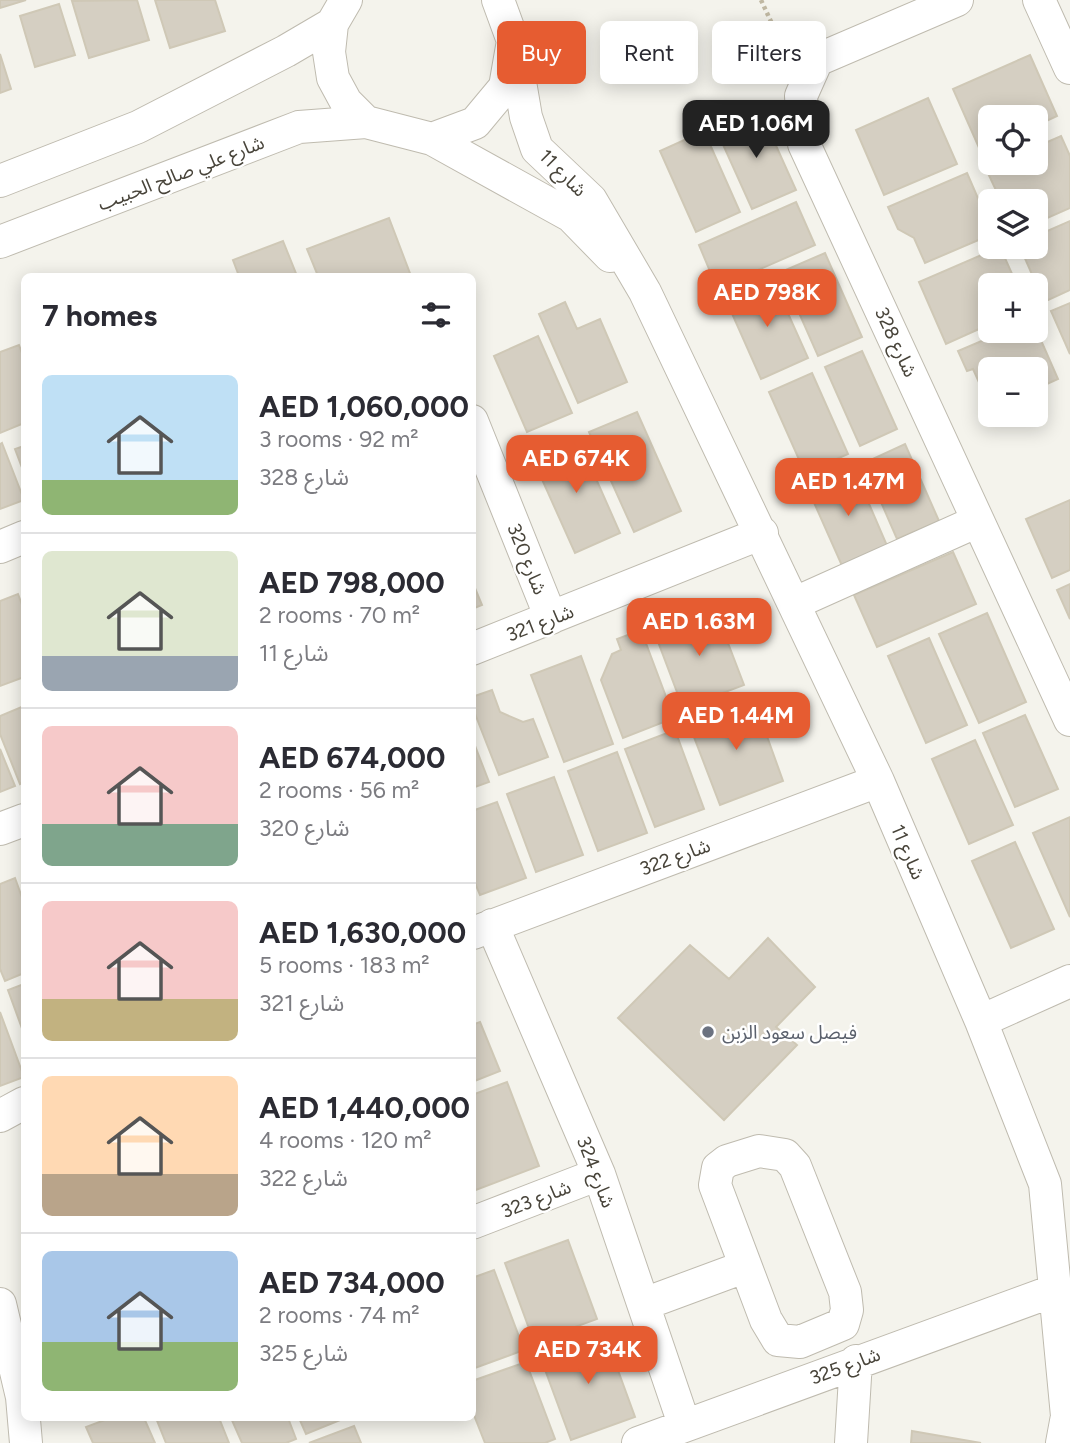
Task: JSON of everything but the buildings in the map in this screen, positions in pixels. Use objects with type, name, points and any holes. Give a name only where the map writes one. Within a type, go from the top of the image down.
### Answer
[{"type":"street","name":"شارع 11","points":[[498,0],[506,21]]},
{"type":"street","name":"شارع 328","points":[[826,56],[957,0]]},
{"type":"street","points":[[1040,0],[1070,68]]},
{"type":"street","points":[[339,12],[329,52],[333,78],[346,102],[366,122]]},
{"type":"street","points":[[0,181],[138,127],[286,51],[339,12]]},
{"type":"street","points":[[432,139],[475,123],[506,84]]},
{"type":"street","name":"شارع 11","points":[[520,84],[526,117],[537,149],[591,200],[645,292],[878,781],[981,1021],[1045,1184],[1053,1291],[1067,1416],[1062,1443]]},
{"type":"street","name":"شارع 328","points":[[807,84],[801,96],[804,144],[1070,720]]},
{"type":"street","name":"شارع 11","points":[[366,122],[432,139],[571,216],[645,292]]},
{"type":"street","name":"شارع علي صالح الحبيب","points":[[0,242],[299,127],[366,122]]},
{"type":"street","name":"شارع 320","points":[[476,431],[551,618]]},
{"type":"street","points":[[795,603],[978,521]]},
{"type":"street","name":"شارع 321","points":[[476,647],[762,533]]},
{"type":"street","points":[[0,547],[21,538]]},
{"type":"street","name":"شارع 322","points":[[482,929],[878,781]]},
{"type":"street","points":[[0,829],[21,821]]},
{"type":"street","name":"شارع 324","points":[[482,929],[599,1174],[684,1424]]},
{"type":"street","points":[[981,1021],[1070,981]]},
{"type":"street","points":[[0,1116],[21,1105]]},
{"type":"street","points":[[759,1151],[772,1151],[785,1155],[795,1166],[845,1292],[847,1310],[843,1324],[800,1342],[778,1340],[744,1267],[715,1185],[718,1168],[727,1161],[759,1151]]},
{"type":"street","name":"شارع 323","points":[[476,1221],[599,1174]]},
{"type":"street","points":[[644,1304],[744,1267]]},
{"type":"street","name":"شارع 325","points":[[638,1443],[1053,1291]]},
{"type":"street","points":[[0,1304],[21,1389]]},
{"type":"street","points":[[851,1443],[856,1361]]},
{"type":"street","points":[[25,1421],[26,1443]]},
{"type":"path","points":[[761,0],[771,21]]},
{"type":"place","name":"فيصل سعود الزبن","points":[[708,1032]]}]
